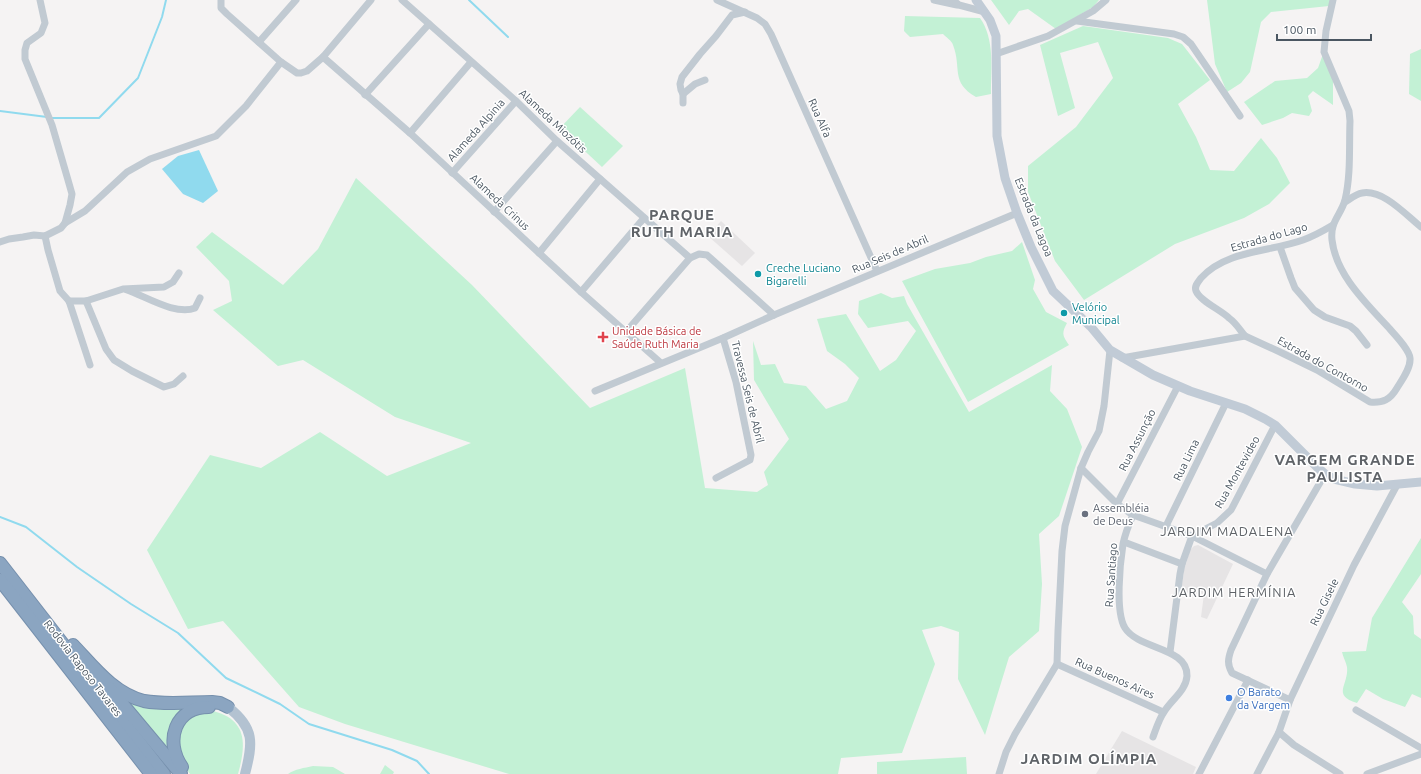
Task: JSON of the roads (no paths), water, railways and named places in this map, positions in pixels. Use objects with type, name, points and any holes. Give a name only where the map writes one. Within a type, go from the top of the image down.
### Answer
[{"type":"highway","name":"Rodovia Raposo Tavares","points":[[0,563],[164,774]]},
{"type":"highway","name":"Rodovia Raposo Tavares","points":[[0,580],[152,774]]},
{"type":"highway","points":[[20,587],[84,656],[124,693],[143,700],[158,702],[212,702],[220,703],[228,708]]},
{"type":"highway","points":[[84,656],[118,700],[181,774]]},
{"type":"highway","points":[[187,774],[174,754],[172,747],[172,738],[178,722],[189,712],[198,708],[228,708]]},
{"type":"main road","points":[[228,708],[240,717],[250,738],[249,758],[245,774]]},
{"type":"street","points":[[40,0],[45,23],[41,33],[27,43],[25,59],[52,125],[72,194],[65,223]]},
{"type":"street","points":[[221,0],[221,8],[280,62],[297,73],[308,71],[323,57],[371,0]]},
{"type":"street","points":[[259,42],[296,0]]},
{"type":"street","name":"Alameda Miozótis","points":[[402,0],[516,102],[557,141],[690,258]]},
{"type":"street","name":"Rua Alfa","points":[[717,0],[757,18],[765,24],[771,34],[877,271]]},
{"type":"street","points":[[934,0],[985,12]]},
{"type":"street","points":[[953,0],[959,5]]},
{"type":"street","name":"Estrada da Lagoa","points":[[976,0],[985,12],[996,36],[997,136],[1005,178],[1031,247],[1053,290],[1091,327],[1110,350],[1153,375],[1178,386],[1255,413],[1275,426],[1325,474]]},
{"type":"street","points":[[996,54],[1048,36],[1077,21],[1093,11],[1106,0]]},
{"type":"street","points":[[1332,224],[1345,202],[1348,175],[1350,115],[1324,52],[1326,31],[1333,0]]},
{"type":"street","points":[[684,103],[680,84],[682,77],[732,15],[745,12]]},
{"type":"street","points":[[1077,21],[1174,34],[1183,37],[1190,44],[1240,116]]},
{"type":"street","points":[[365,95],[429,24]]},
{"type":"street","name":"Alameda Crinus","points":[[323,57],[410,133],[625,333],[661,363]]},
{"type":"street","points":[[0,242],[23,236],[46,236],[85,212],[127,172],[150,159],[216,136],[246,106],[280,62]]},
{"type":"street","points":[[410,133],[471,62]]},
{"type":"street","points":[[683,94],[695,84],[705,80]]},
{"type":"street","name":"Alameda Alpinia","points":[[452,173],[516,102]]},
{"type":"street","points":[[494,212],[557,141]]},
{"type":"street","points":[[539,253],[600,179]]},
{"type":"street","points":[[1345,202],[1361,193],[1375,194],[1394,204],[1421,227]]},
{"type":"street","name":"Rua Seis de Abril","points":[[595,391],[1017,213]]},
{"type":"street","points":[[581,292],[644,218]]},
{"type":"street","name":"Estrada do Lago","points":[[1245,336],[1230,318],[1200,297],[1196,290],[1196,284],[1206,273],[1224,261],[1241,255],[1280,247],[1318,234],[1332,224]]},
{"type":"street","name":"Estrada do Contorno","points":[[1245,336],[1317,370],[1370,402],[1378,403],[1389,399],[1410,365],[1410,357],[1395,336],[1350,283],[1340,266],[1332,239],[1332,224]]},
{"type":"street","points":[[46,236],[48,250],[60,291],[69,301],[90,365]]},
{"type":"street","points":[[1280,247],[1295,288],[1314,310],[1325,318],[1350,326],[1356,330],[1366,345]]},
{"type":"street","points":[[625,333],[690,258],[699,254],[707,255],[774,315]]},
{"type":"street","points":[[69,301],[86,301],[122,289],[164,287],[173,282],[179,273]]},
{"type":"street","points":[[122,289],[140,294],[153,302],[180,310],[189,311],[195,308],[200,298]]},
{"type":"street","points":[[86,301],[106,348],[114,360],[132,371],[164,386],[174,384],[183,376]]},
{"type":"street","points":[[1122,358],[1245,336]]},
{"type":"street","name":"Travessa Seis de Abril","points":[[716,478],[750,460],[751,455],[736,382],[723,338]]},
{"type":"street","points":[[999,774],[1006,752],[1015,734],[1058,664],[1058,631],[1063,545],[1067,520],[1081,468],[1099,431],[1104,406],[1110,350]]},
{"type":"street","name":"Rua Assunção","points":[[1116,504],[1178,386]]},
{"type":"street","name":"Rua Lima","points":[[1166,526],[1226,403]]},
{"type":"street","name":"Rua Montevideo","points":[[1192,536],[1217,524],[1231,510],[1275,426]]},
{"type":"street","points":[[1081,468],[1116,504],[1133,515],[1192,536],[1267,574]]},
{"type":"street","points":[[1290,700],[1232,673],[1228,661],[1231,650],[1267,574],[1325,474],[1334,479],[1355,484],[1376,486],[1421,482]]},
{"type":"street","name":"Rua Gisele","points":[[1257,774],[1279,732],[1290,700],[1354,565],[1397,485]]},
{"type":"street","name":"Rua Santiago","points":[[1133,515],[1124,542],[1121,563],[1119,606],[1122,622],[1126,629],[1134,637],[1144,643],[1170,652],[1182,662],[1186,669],[1187,675],[1182,689],[1163,712],[1153,737]]},
{"type":"street","points":[[1170,652],[1182,564],[1192,536]]},
{"type":"street","points":[[1124,542],[1182,564]]},
{"type":"street","name":"Rua Buenos Aires","points":[[1058,664],[1163,712]]},
{"type":"street","points":[[1200,774],[1248,680]]},
{"type":"street","points":[[1356,710],[1421,748]]},
{"type":"street","points":[[1279,732],[1294,744],[1340,774]]},
{"type":"street","points":[[1367,774],[1421,754]]},
{"type":"water","points":[[199,150],[218,191],[203,203],[183,194],[162,169],[178,156]]},
{"type":"waterway","points":[[51,118],[99,118],[138,78],[162,17],[166,0]]},
{"type":"waterway","points":[[469,0],[508,37]]},
{"type":"waterway","points":[[0,111],[47,117]]},
{"type":"waterway","points":[[0,517],[26,527],[77,567],[131,604],[178,633],[226,678],[280,704],[309,724],[392,750],[417,761],[429,774]]},
{"type":"place","name":"Creche Luciano Bigarelli","points":[[758,274]]},
{"type":"place","name":"Velório Municipal","points":[[1064,313]]},
{"type":"place","name":"Unidade Básica de Saúde Ruth Maria","points":[[603,337]]},
{"type":"place","name":"Assembléia de Deus","points":[[1085,514]]},
{"type":"place","name":"O Barato da Vargem","points":[[1229,698]]},
{"type":"district","name":"PARQUE RUTH MARIA","points":[[682,222]]},
{"type":"district","name":"VARGEM GRANDE PAULISTA","points":[[1345,468]]},
{"type":"district","name":"JARDIM MADALENA","points":[[1227,531]]},
{"type":"district","name":"JARDIM HERMÍNIA","points":[[1234,592]]},
{"type":"district","name":"JARDIM OLÍMPIA","points":[[1089,758]]}]
